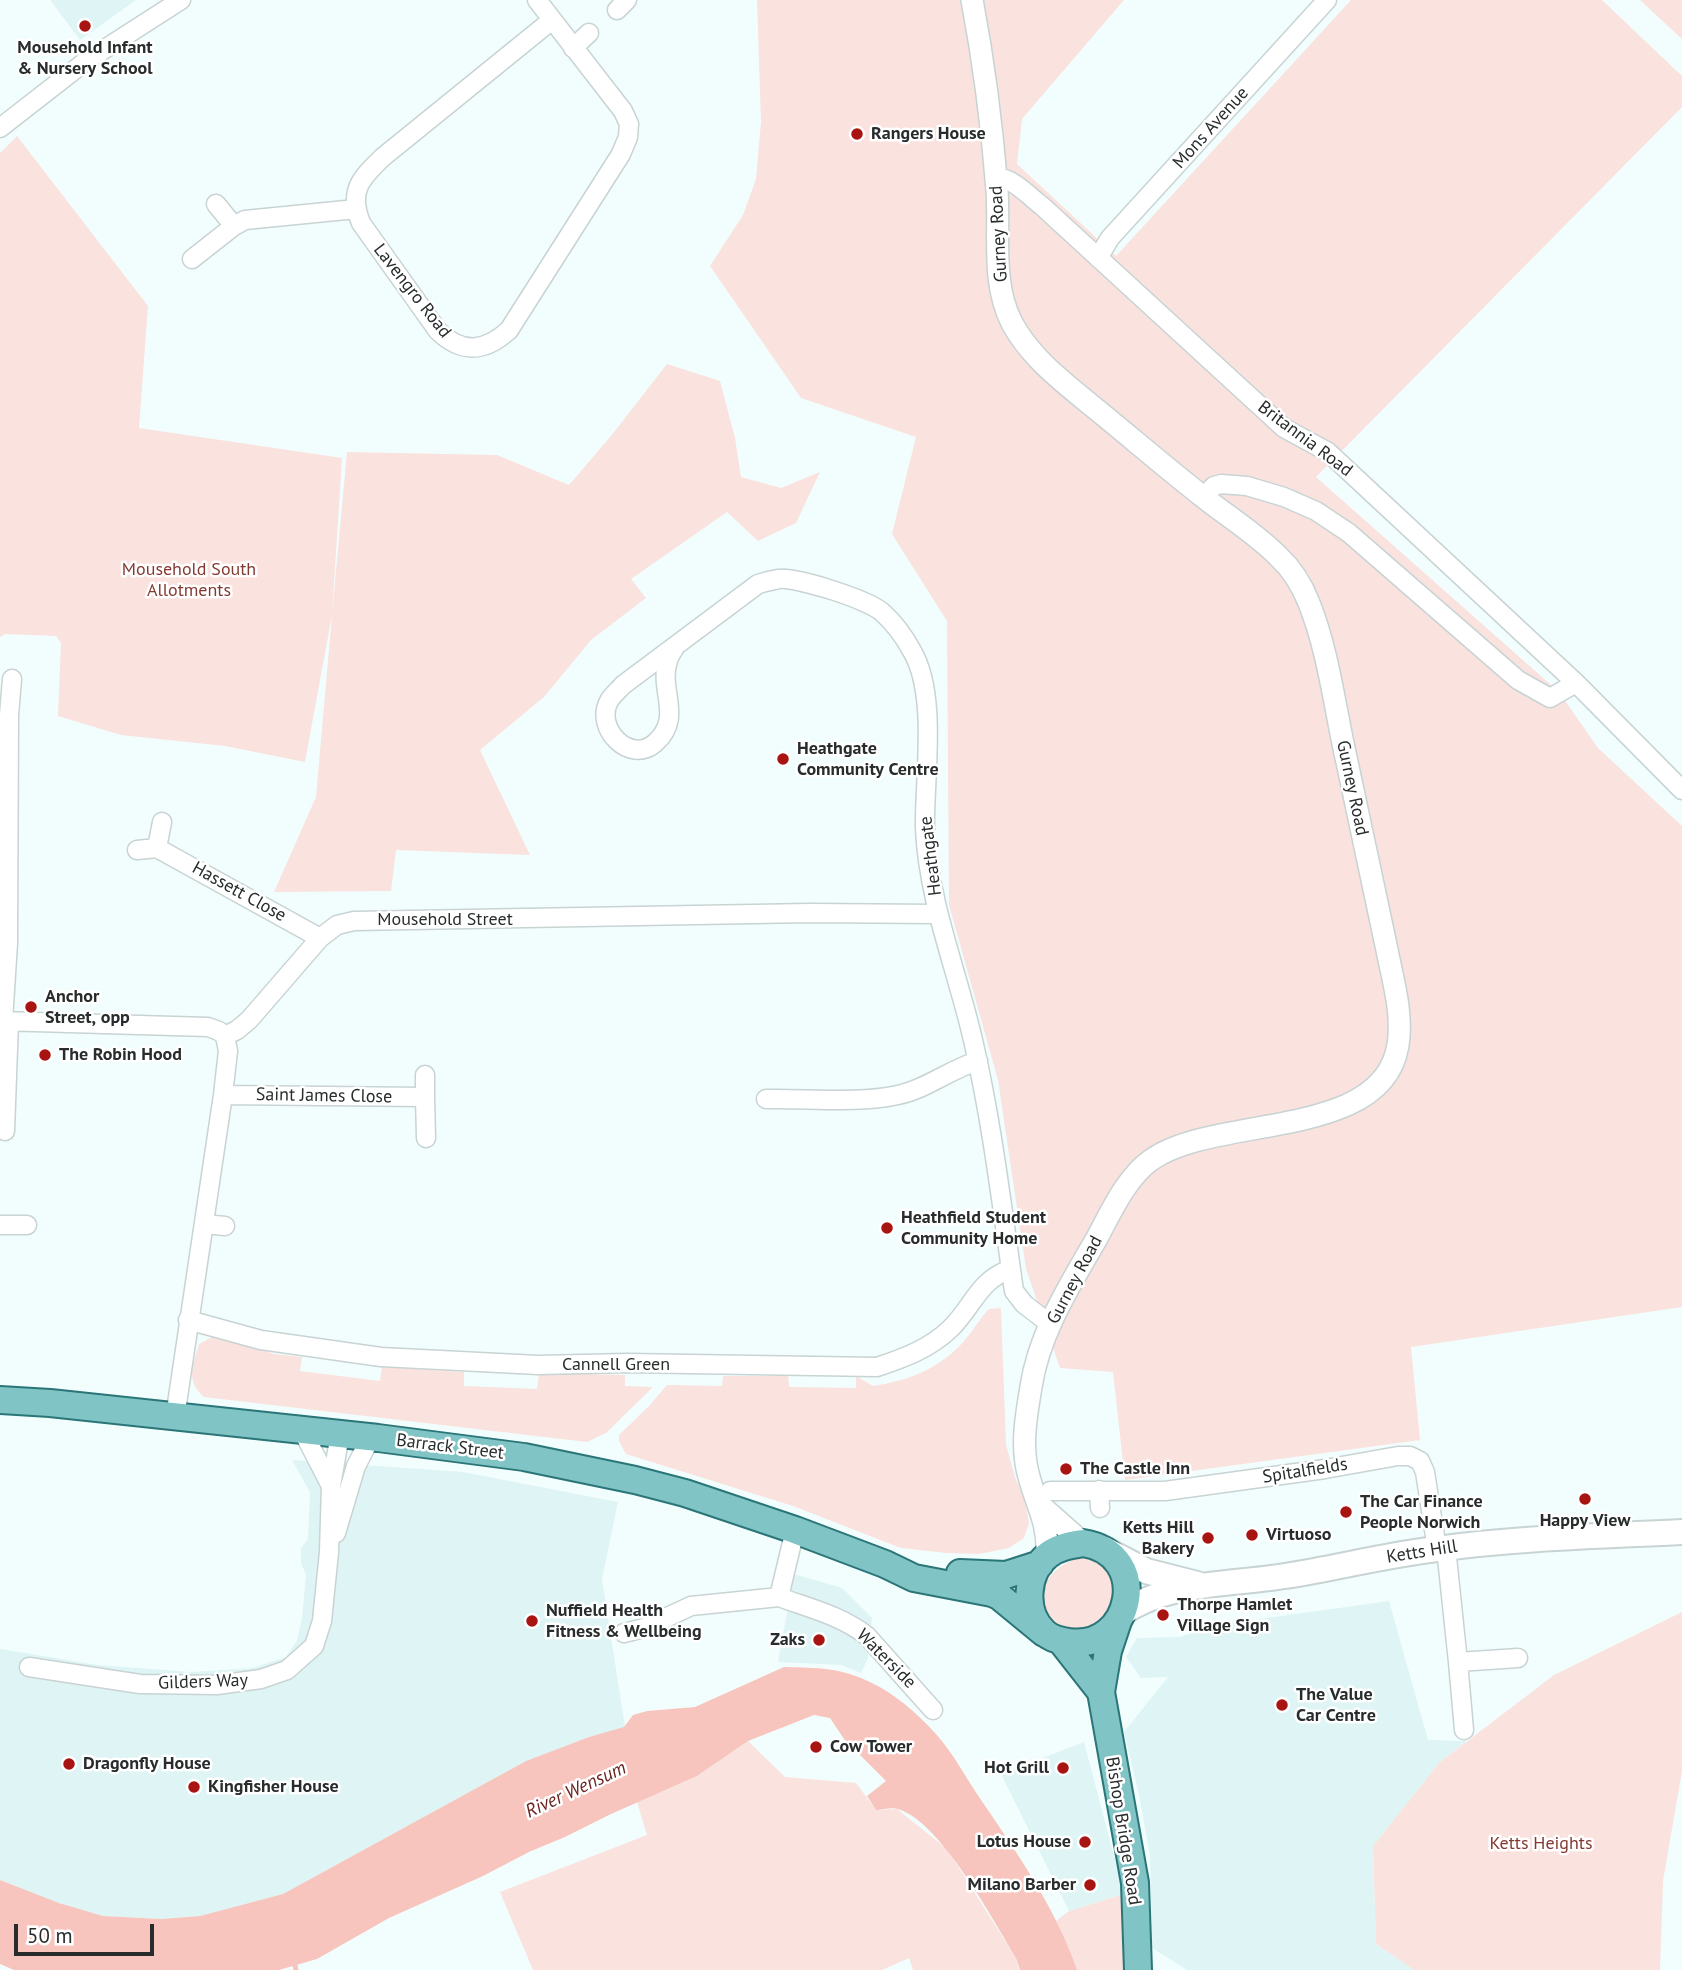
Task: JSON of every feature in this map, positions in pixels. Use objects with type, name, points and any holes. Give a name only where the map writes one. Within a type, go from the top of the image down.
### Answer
[{"type":"main road","name":"Barrack Street","points":[[0,1400],[50,1402],[371,1437],[524,1457],[635,1480],[738,1509],[885,1564],[914,1578],[973,1588],[999,1596],[1052,1637]]},
{"type":"main road","name":"Ketts Hill","points":[[1119,1617],[1146,1600],[1206,1586],[1283,1576],[1442,1548],[1501,1541],[1682,1532]]},
{"type":"main road","points":[[1093,1546],[1118,1563],[1128,1585],[1127,1600],[1119,1617],[1094,1641],[1080,1644],[1052,1637],[1030,1605],[1029,1588],[1044,1560],[1063,1547],[1093,1546]]},
{"type":"main road","name":"Ketts Hill","points":[[1093,1546],[1146,1571],[1206,1586]]},
{"type":"main road","name":"Barrack Street","points":[[885,1564],[927,1570],[1006,1575],[1044,1560]]},
{"type":"main road","name":"Bishop Bridge Road","points":[[1119,1617],[1108,1651],[1101,1692],[1135,1883],[1138,1970]]},
{"type":"main road","name":"Bishop Bridge Road","points":[[1052,1637],[1101,1692]]},
{"type":"street","points":[[0,128],[86,61],[181,0]]},
{"type":"street","name":"Lavengro Road","points":[[356,209],[361,223],[394,271],[438,331],[450,342],[472,348],[498,340],[509,330],[594,199],[628,137],[629,124],[624,111],[537,0]]},
{"type":"street","name":"Gurney Road","points":[[972,0],[985,76],[996,178],[1000,282],[1012,323],[1028,347],[1055,376],[1203,497],[1274,551],[1292,570],[1307,598],[1328,673],[1395,991],[1399,1043],[1385,1077],[1374,1090],[1356,1101],[1317,1115],[1188,1142],[1148,1162],[1132,1179],[1110,1214],[1050,1324],[1038,1354],[1031,1384],[1025,1436],[1026,1466],[1044,1497],[1093,1546]]},
{"type":"street","name":"Mons Avenue","points":[[1098,258],[1110,238],[1327,0]]},
{"type":"street","points":[[192,259],[245,220],[356,209],[359,184],[364,175],[552,20]]},
{"type":"street","points":[[573,48],[589,33]]},
{"type":"street","name":"Britannia Road","points":[[996,178],[1002,177],[1010,181],[1042,206],[1284,428],[1328,452],[1576,683],[1682,790]]},
{"type":"street","points":[[216,204],[234,226]]},
{"type":"street","points":[[1203,497],[1214,486],[1221,484],[1247,486],[1284,497],[1316,511],[1349,533],[1518,680],[1550,698],[1576,683]]},
{"type":"street","name":"Heathgate","points":[[676,647],[667,661],[666,677],[670,701],[669,720],[664,734],[653,746],[638,749],[625,747],[614,739],[607,728],[605,713],[609,699],[623,685],[758,584],[780,579],[808,583],[858,600],[882,611],[913,651],[922,671],[926,698],[925,830],[938,914],[958,978],[978,1061],[1014,1291],[1018,1298],[1050,1324]]},
{"type":"street","points":[[5,1131],[4,1021],[8,943],[9,715],[12,679]]},
{"type":"street","points":[[136,850],[157,848],[162,822]]},
{"type":"street","name":"Hassett Close","points":[[157,848],[320,938]]},
{"type":"street","name":"Mousehold Street","points":[[225,1036],[249,1020],[320,938],[337,925],[354,921],[810,913],[938,914]]},
{"type":"street","points":[[4,1021],[208,1027],[225,1036],[228,1051],[223,1095],[174,1417]]},
{"type":"street","points":[[766,1099],[897,1095],[926,1085],[951,1070],[978,1061]]},
{"type":"street","points":[[425,1075],[426,1138]]},
{"type":"street","name":"Saint James Close","points":[[223,1095],[425,1097]]},
{"type":"street","points":[[0,1224],[27,1225]]},
{"type":"street","points":[[204,1224],[225,1226]]},
{"type":"street","name":"Cannell Green","points":[[188,1320],[261,1340],[381,1357],[538,1365],[628,1363],[877,1367],[915,1354],[951,1329],[988,1280],[1011,1269]]},
{"type":"street","name":"Gilders Way","points":[[302,1430],[331,1486]]},
{"type":"street","name":"Gilders Way","points":[[29,1668],[90,1678],[153,1684],[217,1685],[261,1679],[287,1670],[314,1646],[322,1620],[329,1552],[331,1486],[340,1434]]},
{"type":"street","name":"Gilders Way","points":[[329,1552],[356,1466],[371,1437]]},
{"type":"street","name":"Spitalfields","points":[[1044,1497],[1100,1499],[1409,1456],[1420,1461],[1425,1472],[1442,1548]]},
{"type":"street","name":"Gurney Road","points":[[1044,1497],[1048,1534],[1044,1560]]},
{"type":"street","points":[[624,1633],[644,1628],[691,1606],[779,1597],[795,1530]]},
{"type":"street","points":[[1442,1548],[1458,1662],[1464,1730]]},
{"type":"street","name":"Waterside","points":[[779,1597],[823,1612],[857,1628],[933,1710]]},
{"type":"street","points":[[1458,1662],[1518,1658]]},
{"type":"shaded area","name":"Mousehold Infant & Nursery School","points":[[50,0],[136,0],[80,40]]},
{"type":"shaded area","points":[[292,1460],[463,1472],[618,1502],[602,1579],[625,1727],[589,1737],[526,1761],[283,1894],[200,1916],[161,1919],[103,1916],[59,1903],[0,1880],[0,1649],[98,1665],[191,1672],[253,1668],[286,1657],[297,1640],[302,1618],[306,1575],[301,1563],[301,1548],[308,1539],[310,1492]]},
{"type":"shaded area","points":[[794,1574],[842,1588],[872,1618],[868,1658],[861,1673],[841,1665],[778,1662]]},
{"type":"shaded area","points":[[1389,1601],[1428,1740],[1467,1741],[1440,1762],[1373,1846],[1376,1944],[1414,1970],[1187,1970],[1152,1948],[1150,1856],[1124,1732],[1168,1677],[1141,1678],[1126,1657],[1137,1638],[1180,1637],[1210,1626]]},
{"type":"shaded area","points":[[1084,1742],[1124,1894],[1069,1911],[1001,1774]]},
{"type":"green space","points":[[757,0],[1124,0],[1022,119],[1017,164],[1116,256],[1351,0],[1602,0],[1682,76],[1682,107],[1316,477],[1559,692],[1598,748],[1682,826],[1682,1307],[1411,1347],[1420,1440],[1125,1480],[1113,1372],[1060,1368],[1026,1269],[998,1080],[949,905],[947,621],[892,534],[916,437],[801,398],[710,266],[743,215],[756,179],[761,122]]},
{"type":"green space","points":[[1640,0],[1682,0],[1682,39]]},
{"type":"green space","name":"Mousehold South Allotments","points":[[17,136],[148,306],[139,428],[342,458],[332,615],[305,762],[225,746],[121,735],[58,716],[61,643],[56,636],[5,634],[0,637],[0,153]]},
{"type":"green space","points":[[667,364],[720,381],[735,438],[741,477],[781,488],[820,472],[796,523],[758,541],[727,512],[631,579],[646,598],[591,640],[544,697],[480,750],[530,855],[396,850],[391,891],[274,892],[316,797],[347,452],[497,455],[569,485]]},
{"type":"green space","points":[[1001,1308],[1006,1445],[1025,1500],[1029,1523],[1024,1538],[1009,1548],[979,1554],[901,1548],[793,1506],[626,1454],[619,1441],[619,1435],[667,1385],[722,1386],[723,1376],[788,1376],[789,1387],[856,1388],[856,1376],[873,1386],[901,1380],[938,1364],[959,1346],[989,1309]]},
{"type":"green space","points":[[214,1336],[225,1337],[274,1354],[302,1357],[300,1371],[380,1381],[382,1367],[464,1372],[464,1386],[537,1389],[539,1373],[625,1375],[625,1386],[653,1387],[606,1433],[587,1442],[204,1397],[194,1385],[192,1372],[199,1344]]},
{"type":"green space","points":[[1086,1557],[1105,1566],[1114,1580],[1113,1597],[1106,1612],[1093,1624],[1078,1631],[1062,1628],[1048,1614],[1044,1604],[1045,1584],[1050,1576],[1066,1563]]},
{"type":"green space","name":"Ketts Heights","points":[[1682,1612],[1682,1771],[1663,1881],[1660,1970],[1414,1970],[1376,1944],[1373,1846],[1440,1762],[1554,1675]]},
{"type":"green space","points":[[748,1741],[785,1777],[856,1783],[876,1810],[897,1809],[947,1849],[1016,1958],[1019,1970],[913,1970],[909,1958],[882,1970],[533,1970],[500,1892],[647,1835],[637,1802],[697,1776]]},
{"type":"green space","points":[[1124,1894],[1127,1970],[1077,1970],[1056,1921],[1069,1911]]},
{"type":"water","name":"River Wensum","points":[[784,1667],[829,1669],[860,1678],[898,1699],[928,1726],[952,1754],[1033,1879],[1057,1923],[1077,1970],[1020,1970],[994,1921],[948,1852],[931,1832],[914,1818],[896,1808],[876,1810],[867,1796],[886,1781],[844,1739],[830,1718],[814,1715],[748,1741],[697,1776],[389,1918],[317,1959],[279,1970],[14,1970],[0,1964],[0,1880],[59,1903],[103,1916],[161,1919],[200,1916],[283,1894],[526,1761],[624,1727],[633,1715],[647,1711],[695,1707]]},
{"type":"waterway","points":[[295,1965],[296,1970]]},
{"type":"place","name":"Mousehold Infant & Nursery School","points":[[85,26]]},
{"type":"place","name":"Rangers House","points":[[857,134]]},
{"type":"place","name":"Heathgate Community Centre","points":[[783,759]]},
{"type":"place","name":"Anchor Street, opp","points":[[31,1007]]},
{"type":"place","name":"The Robin Hood","points":[[45,1055]]},
{"type":"place","name":"Heathfield Student Community Home","points":[[887,1228]]},
{"type":"place","name":"The Castle Inn","points":[[1066,1469]]},
{"type":"place","name":"Happy View","points":[[1585,1499]]},
{"type":"place","name":"The Car Finance People Norwich","points":[[1346,1512]]},
{"type":"place","name":"Virtuoso","points":[[1252,1535]]},
{"type":"place","name":"Ketts Hill Bakery","points":[[1208,1538]]},
{"type":"place","name":"Thorpe Hamlet Village Sign","points":[[1163,1615]]},
{"type":"place","name":"Nuffield Health Fitness & Wellbeing","points":[[532,1621]]},
{"type":"place","name":"Zaks","points":[[819,1640]]},
{"type":"place","name":"The Value Car Centre","points":[[1282,1705]]},
{"type":"place","name":"Cow Tower","points":[[816,1747]]},
{"type":"place","name":"Dragonfly House","points":[[69,1764]]},
{"type":"place","name":"Hot Grill","points":[[1063,1768]]},
{"type":"place","name":"Kingfisher House","points":[[194,1787]]},
{"type":"place","name":"Lotus House","points":[[1085,1842]]},
{"type":"place","name":"Milano Barber","points":[[1090,1885]]}]
